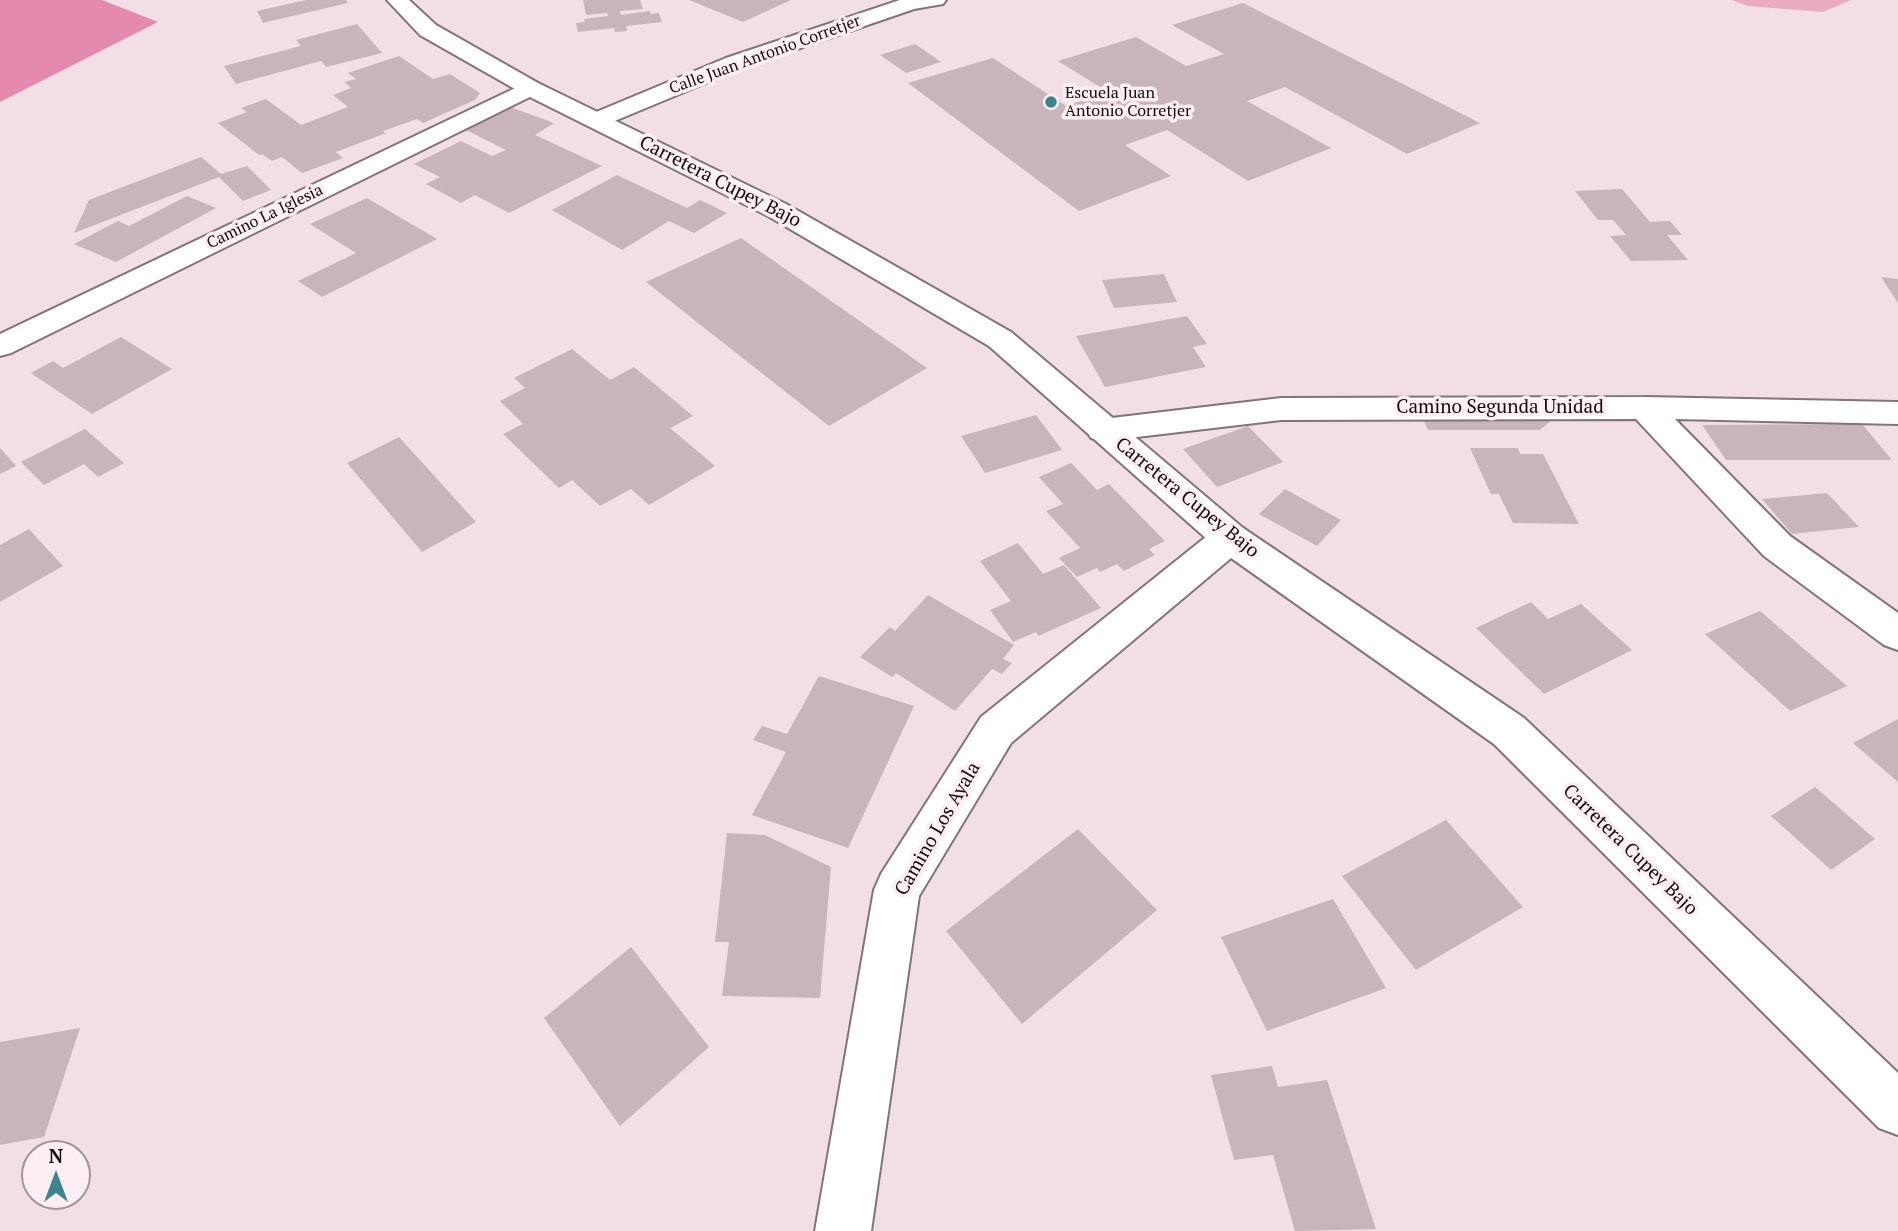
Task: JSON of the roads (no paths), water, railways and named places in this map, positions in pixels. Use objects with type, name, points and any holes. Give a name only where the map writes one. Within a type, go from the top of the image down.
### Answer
[{"type":"street","name":"Carretera Cupey Bajo","points":[[397,0],[428,30],[530,88],[777,210],[1000,339],[1230,538],[1509,731],[1898,1109]]},
{"type":"street","name":"Calle Juan Antonio Corretjer","points":[[597,120],[734,62],[911,3],[936,0]]},
{"type":"street","name":"Camino La Iglesia","points":[[0,346],[530,88]]},
{"type":"street","name":"Camino Segunda Unidad","points":[[1103,429],[1281,409],[1645,408],[1898,413]]},
{"type":"street","points":[[1645,408],[1777,547],[1898,634]]},
{"type":"street","name":"Camino Los Ayala","points":[[843,1231],[897,890],[996,730],[1230,538]]},
{"type":"place","name":"Escuela Juan Antonio Corretjer","points":[[1051,102]]}]
